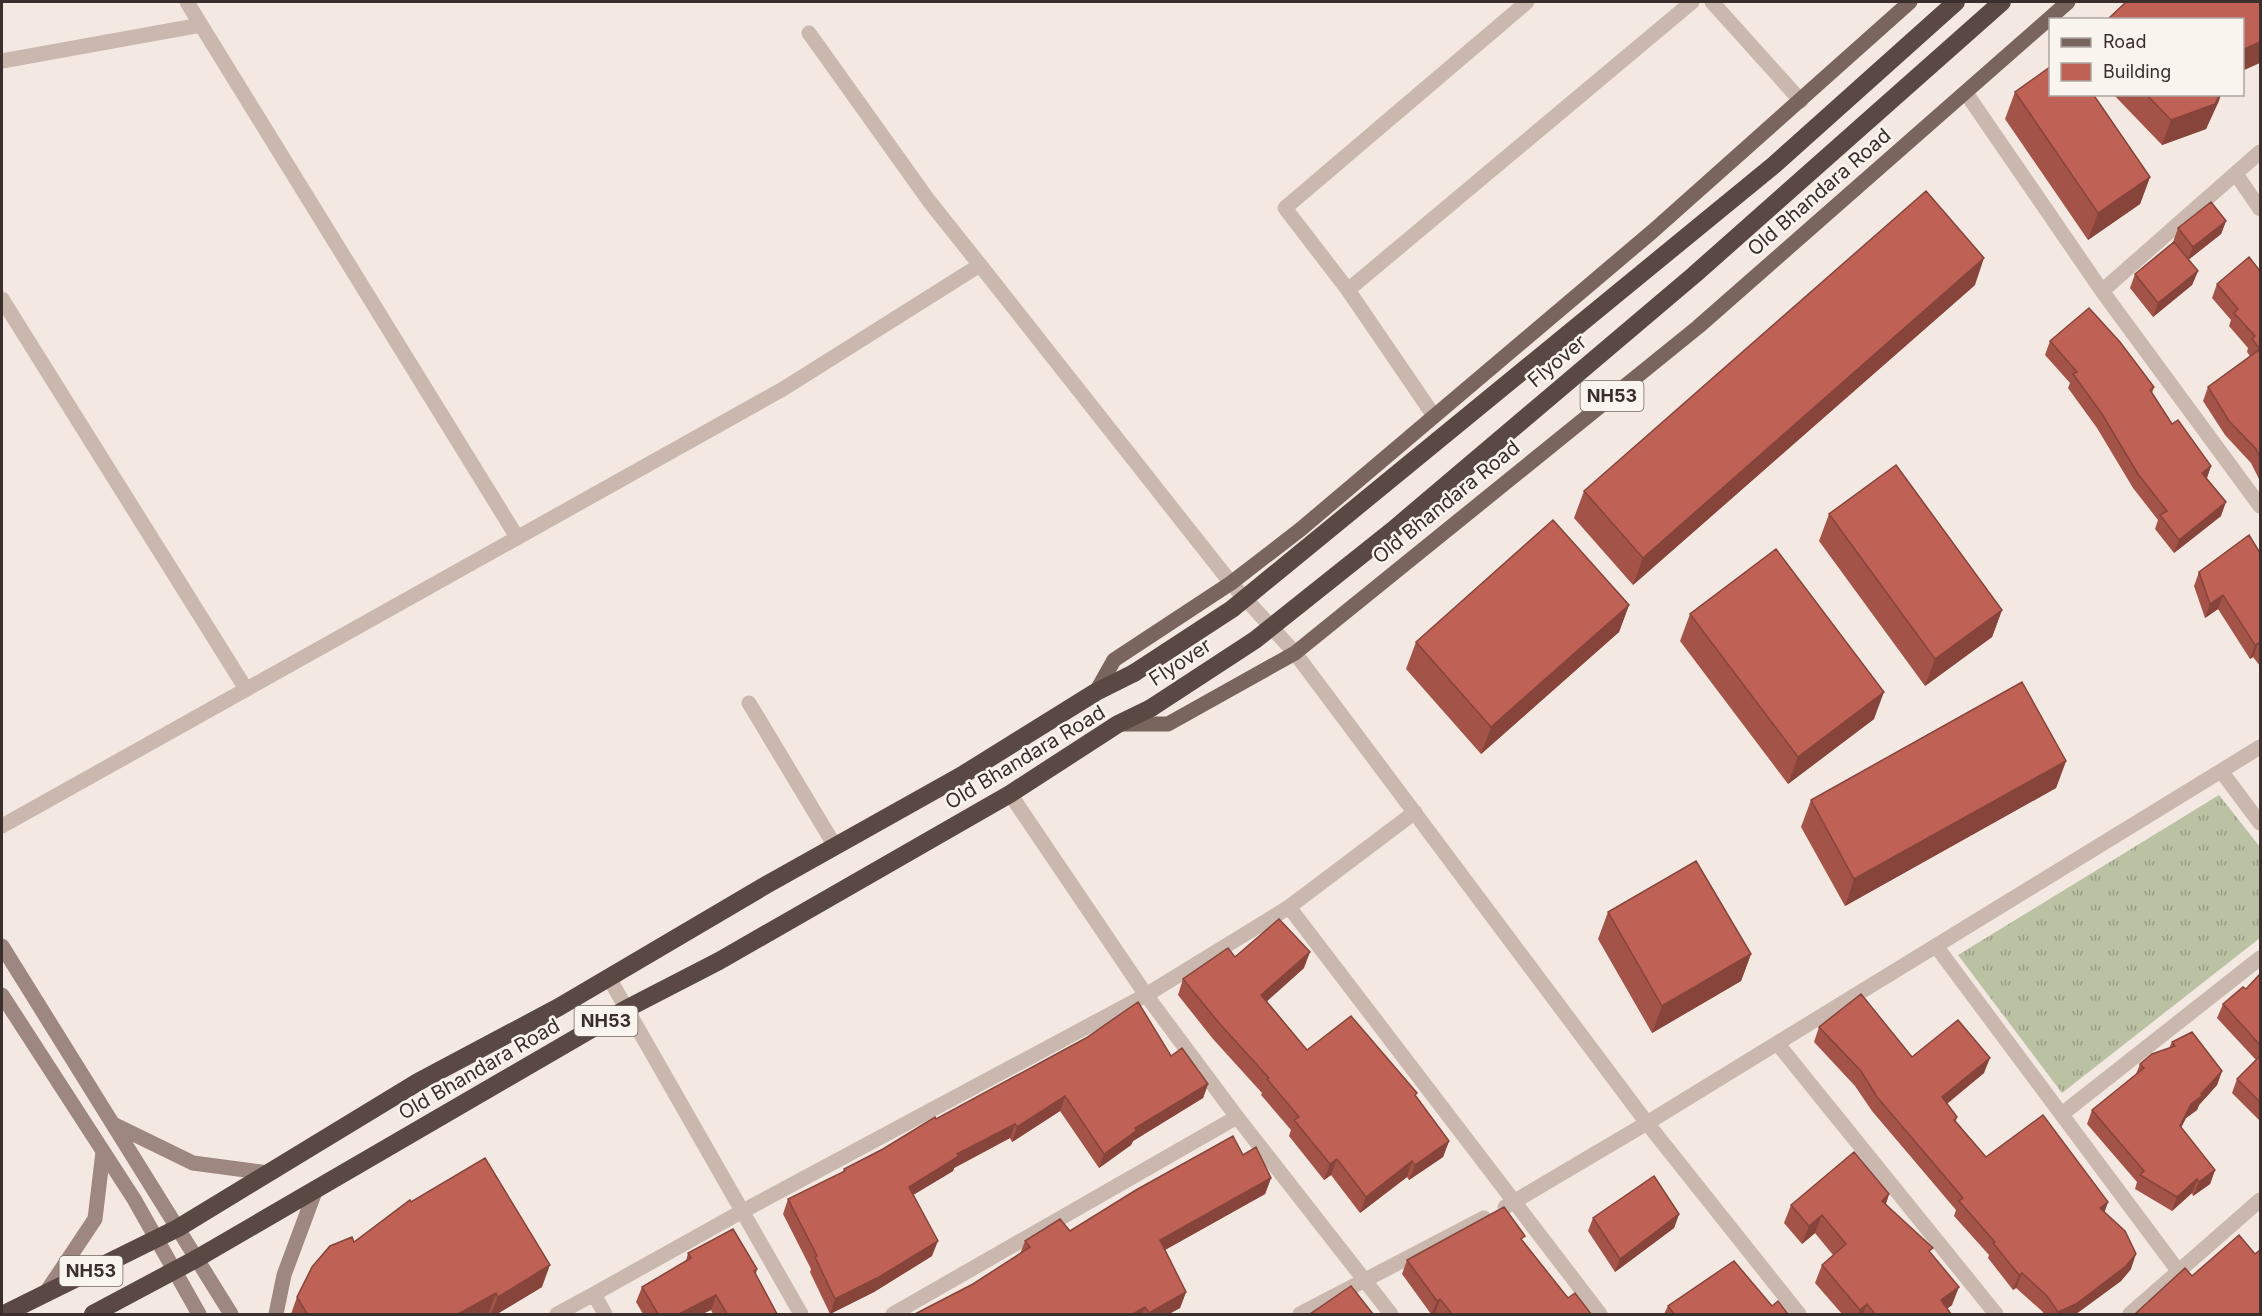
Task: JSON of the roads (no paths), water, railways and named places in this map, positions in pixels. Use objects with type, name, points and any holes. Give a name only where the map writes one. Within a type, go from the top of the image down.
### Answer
[{"type":"highway","name":"Flyover","points":[[1096,692],[1134,674],[1250,594],[1774,165],[1956,2]]},
{"type":"highway","name":"Flyover","points":[[1118,724],[1151,708],[1255,640],[1393,530],[1694,275],[2002,2]]},
{"type":"highway","name":"NH53","points":[[4,1314],[178,1228],[418,1082],[609,978],[835,846],[964,774],[1096,692]]},
{"type":"highway","name":"Old Bhandara Road","points":[[93,1314],[196,1259],[626,1009],[719,960],[1010,794],[1118,724]]},
{"type":"main road","name":"NH53","points":[[1096,692],[1114,660],[1231,583],[1301,529],[1515,350],[1801,101],[1910,2]]},
{"type":"main road","name":"Old Bhandara Road","points":[[2050,18],[2068,2]]},
{"type":"main road","name":"Old Bhandara Road","points":[[1118,724],[1167,724],[1295,653],[1698,327],[2049,19]]},
{"type":"main road","points":[[2,946],[231,1314]]},
{"type":"main road","points":[[2,995],[176,1270],[199,1314]]},
{"type":"main road","points":[[113,1124],[193,1162],[268,1173]]},
{"type":"main road","points":[[45,1294],[95,1219],[103,1152]]},
{"type":"main road","points":[[276,1314],[284,1275],[316,1189]]},
{"type":"street","points":[[187,2],[518,537]]},
{"type":"street","points":[[1434,416],[1348,290],[1285,208],[1527,2]]},
{"type":"street","points":[[1348,290],[1692,2]]},
{"type":"street","points":[[1712,2],[1801,101]]},
{"type":"street","points":[[2,61],[201,25]]},
{"type":"street","points":[[809,33],[929,201],[1231,583],[1295,653],[1647,1123],[1799,1314]]},
{"type":"street","points":[[1966,93],[2102,291],[2260,506]]},
{"type":"street","points":[[2102,291],[2260,152]]},
{"type":"street","points":[[2236,174],[2260,209]]},
{"type":"street","points":[[2,826],[783,389],[980,264]]},
{"type":"street","points":[[2,299],[246,689]]},
{"type":"street","points":[[749,703],[835,846]]},
{"type":"street","points":[[1300,1314],[1514,1203],[2260,747]]},
{"type":"street","points":[[2221,771],[2260,823]]},
{"type":"street","points":[[1010,794],[1146,995],[1237,1117],[1391,1314]]},
{"type":"street","points":[[557,1314],[741,1212],[1146,995],[1289,907],[1415,812]]},
{"type":"street","points":[[1289,907],[1600,1314]]},
{"type":"street","points":[[1936,946],[2179,1272]]},
{"type":"street","points":[[2062,1114],[2260,958]]},
{"type":"street","points":[[609,978],[801,1314]]},
{"type":"street","points":[[1778,1043],[1996,1314]]},
{"type":"street","points":[[893,1314],[1237,1117]]},
{"type":"street","points":[[2130,1314],[2260,1200]]},
{"type":"street","points":[[594,1294],[605,1314]]}]
